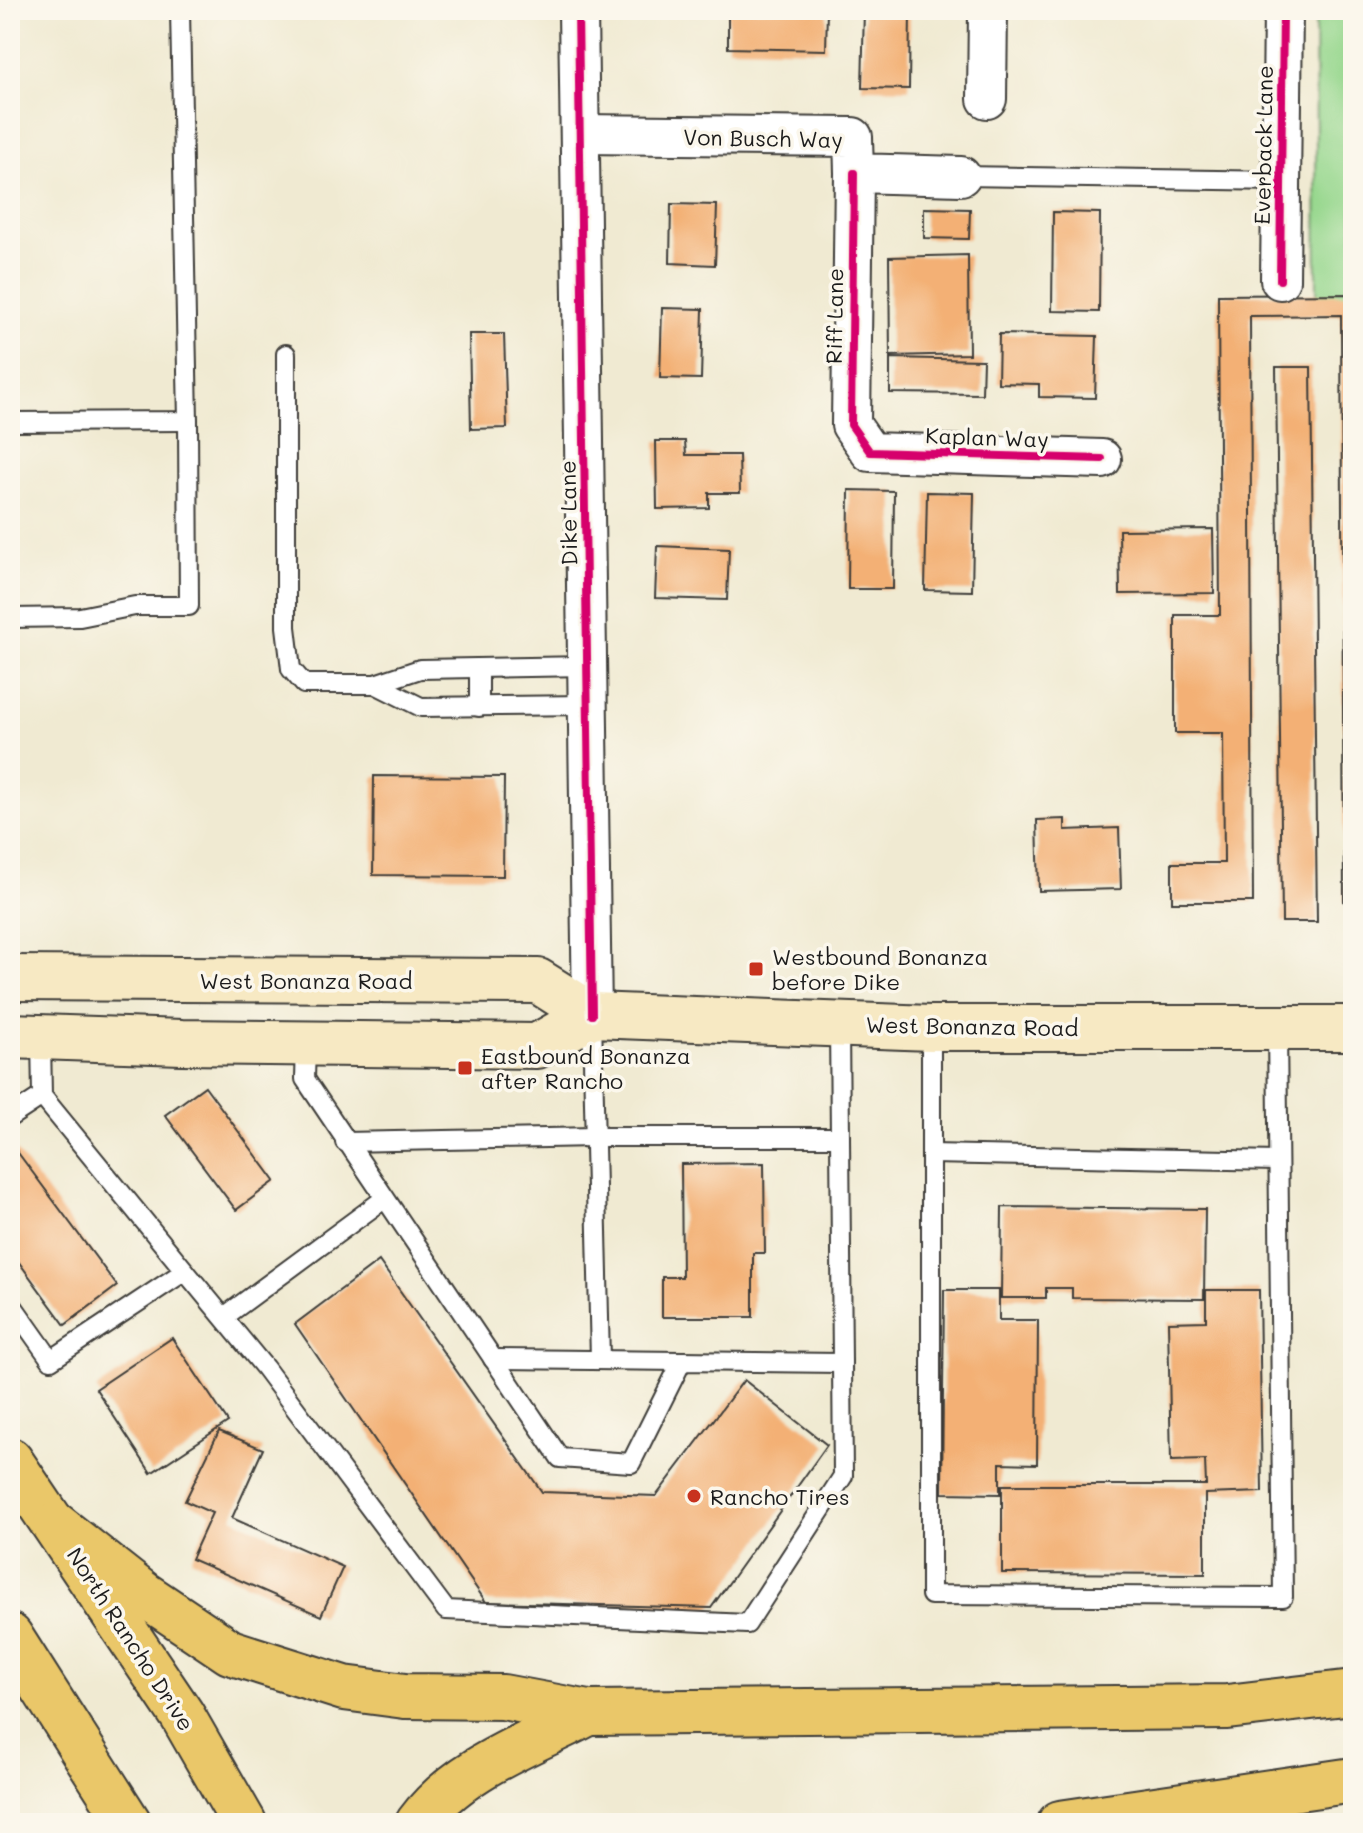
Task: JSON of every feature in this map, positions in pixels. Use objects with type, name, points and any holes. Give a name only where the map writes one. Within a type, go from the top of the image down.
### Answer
[{"type":"main road","name":"West Bonanza Road","points":[[10,978],[538,981],[592,1015],[931,1028],[1353,1028]]},
{"type":"main road","points":[[306,980],[306,1044]]},
{"type":"main road","points":[[26,1037],[537,1046],[592,1015]]},
{"type":"main road","name":"North Rancho Drive","points":[[10,1460],[182,1715],[244,1823]]},
{"type":"main road","points":[[56,1525],[145,1595],[230,1652],[344,1688],[405,1696],[503,1697],[589,1713],[1227,1707],[1353,1692]]},
{"type":"main road","points":[[10,1636],[129,1823]]},
{"type":"main road","points":[[418,1823],[476,1770],[589,1713]]},
{"type":"main road","points":[[1060,1823],[1353,1780]]},
{"type":"street","name":"Dike Lane","points":[[578,10],[592,1015]]},
{"type":"street","points":[[987,99],[988,10]]},
{"type":"street","name":"Everback Lane","points":[[1280,280],[1283,10]]},
{"type":"street","name":"Von Busch Way","points":[[580,134],[853,137],[854,173],[961,176]]},
{"type":"street","name":"Riff Lane","points":[[854,173],[851,425],[870,452]]},
{"type":"street","name":"Kaplan Way","points":[[870,452],[1102,459]]},
{"type":"lane","points":[[10,618],[80,617],[135,606],[189,606],[180,10]]},
{"type":"lane","points":[[961,176],[1281,181]]},
{"type":"lane","points":[[286,354],[286,627],[291,669],[304,684],[375,684],[420,669],[589,666]]},
{"type":"lane","points":[[10,422],[188,421]]},
{"type":"lane","points":[[479,668],[479,707]]},
{"type":"lane","points":[[375,684],[421,707],[588,705]]},
{"type":"lane","points":[[592,1015],[600,1360]]},
{"type":"lane","points":[[26,1037],[42,1096],[265,1368],[446,1610],[747,1624],[843,1476],[839,1024]]},
{"type":"lane","points":[[931,1028],[931,1595],[1283,1597],[1277,1028]]},
{"type":"lane","points":[[306,1044],[305,1079],[560,1458],[631,1463],[682,1361]]},
{"type":"lane","points":[[10,1117],[42,1096]]},
{"type":"lane","points":[[345,1142],[594,1137],[840,1137]]},
{"type":"lane","points":[[931,1154],[1278,1161]]},
{"type":"lane","points":[[224,1317],[384,1199]]},
{"type":"lane","points":[[10,1302],[51,1360],[185,1271]]},
{"type":"lane","points":[[493,1359],[842,1363]]},
{"type":"green space","points":[[1315,10],[1353,10],[1353,297],[1317,296]]},
{"type":"building","points":[[728,10],[827,10],[826,50],[728,48]]},
{"type":"building","points":[[864,10],[910,10],[909,89],[862,88]]},
{"type":"building","points":[[671,204],[717,205],[715,265],[670,263]]},
{"type":"building","points":[[924,208],[970,209],[969,239],[924,238]]},
{"type":"building","points":[[1053,212],[1100,213],[1099,312],[1052,311]]},
{"type":"building","points":[[968,255],[969,354],[890,356],[889,257]]},
{"type":"building","points":[[1353,294],[1353,901],[1344,902],[1341,315],[1250,316],[1253,902],[1172,902],[1172,863],[1224,863],[1223,733],[1175,733],[1175,615],[1220,615],[1218,295]]},
{"type":"building","points":[[662,308],[703,309],[701,379],[660,378]]},
{"type":"building","points":[[469,334],[504,334],[507,428],[471,429]]},
{"type":"building","points":[[999,334],[1097,336],[1095,398],[1039,397],[1039,384],[998,383]]},
{"type":"building","points":[[890,358],[983,360],[982,394],[890,393]]},
{"type":"building","points":[[1276,367],[1311,367],[1317,922],[1282,922]]},
{"type":"building","points":[[656,441],[685,441],[686,455],[739,455],[740,493],[709,493],[709,508],[657,509]]},
{"type":"building","points":[[849,490],[894,491],[893,589],[848,589]]},
{"type":"building","points":[[927,492],[974,493],[972,591],[925,590]]},
{"type":"building","points":[[1213,529],[1214,593],[1120,594],[1119,530]]},
{"type":"building","points":[[657,546],[729,549],[727,600],[655,598]]},
{"type":"building","points":[[374,776],[504,777],[503,876],[373,875]]},
{"type":"building","points":[[1065,819],[1065,830],[1119,828],[1121,889],[1039,891],[1037,820]]},
{"type":"building","points":[[205,1086],[275,1181],[236,1210],[165,1115]]},
{"type":"building","points":[[10,1142],[117,1286],[65,1325],[10,1250]]},
{"type":"building","points":[[764,1163],[765,1253],[753,1253],[753,1317],[662,1317],[662,1277],[682,1277],[681,1164]]},
{"type":"building","points":[[1002,1207],[1205,1209],[1204,1299],[1072,1298],[1072,1288],[1046,1288],[1046,1298],[1001,1298]]},
{"type":"building","points":[[379,1261],[542,1492],[656,1496],[744,1380],[827,1445],[711,1608],[486,1602],[295,1324]]},
{"type":"building","points":[[944,1290],[999,1290],[999,1320],[1038,1320],[1037,1464],[1000,1463],[1000,1494],[942,1493]]},
{"type":"building","points":[[1206,1290],[1259,1290],[1262,1492],[1205,1494],[1205,1574],[1002,1573],[1002,1485],[1206,1485],[1205,1460],[1171,1461],[1168,1322],[1206,1321]]},
{"type":"building","points":[[172,1338],[228,1422],[151,1473],[96,1389]]},
{"type":"building","points":[[219,1431],[263,1449],[232,1518],[343,1567],[321,1616],[191,1559],[212,1513],[185,1501]]},
{"type":"cycle path","points":[[578,10],[592,1015]]},
{"type":"cycle path","points":[[1280,280],[1283,10]]},
{"type":"cycle path","points":[[854,173],[851,425],[870,452],[1102,459]]},
{"type":"place","name":"Westbound Bonanza before Dike","points":[[756,969]]},
{"type":"place","name":"Eastbound Bonanza after Rancho","points":[[465,1068]]},
{"type":"place","name":"Rancho Tires","points":[[694,1496]]}]
